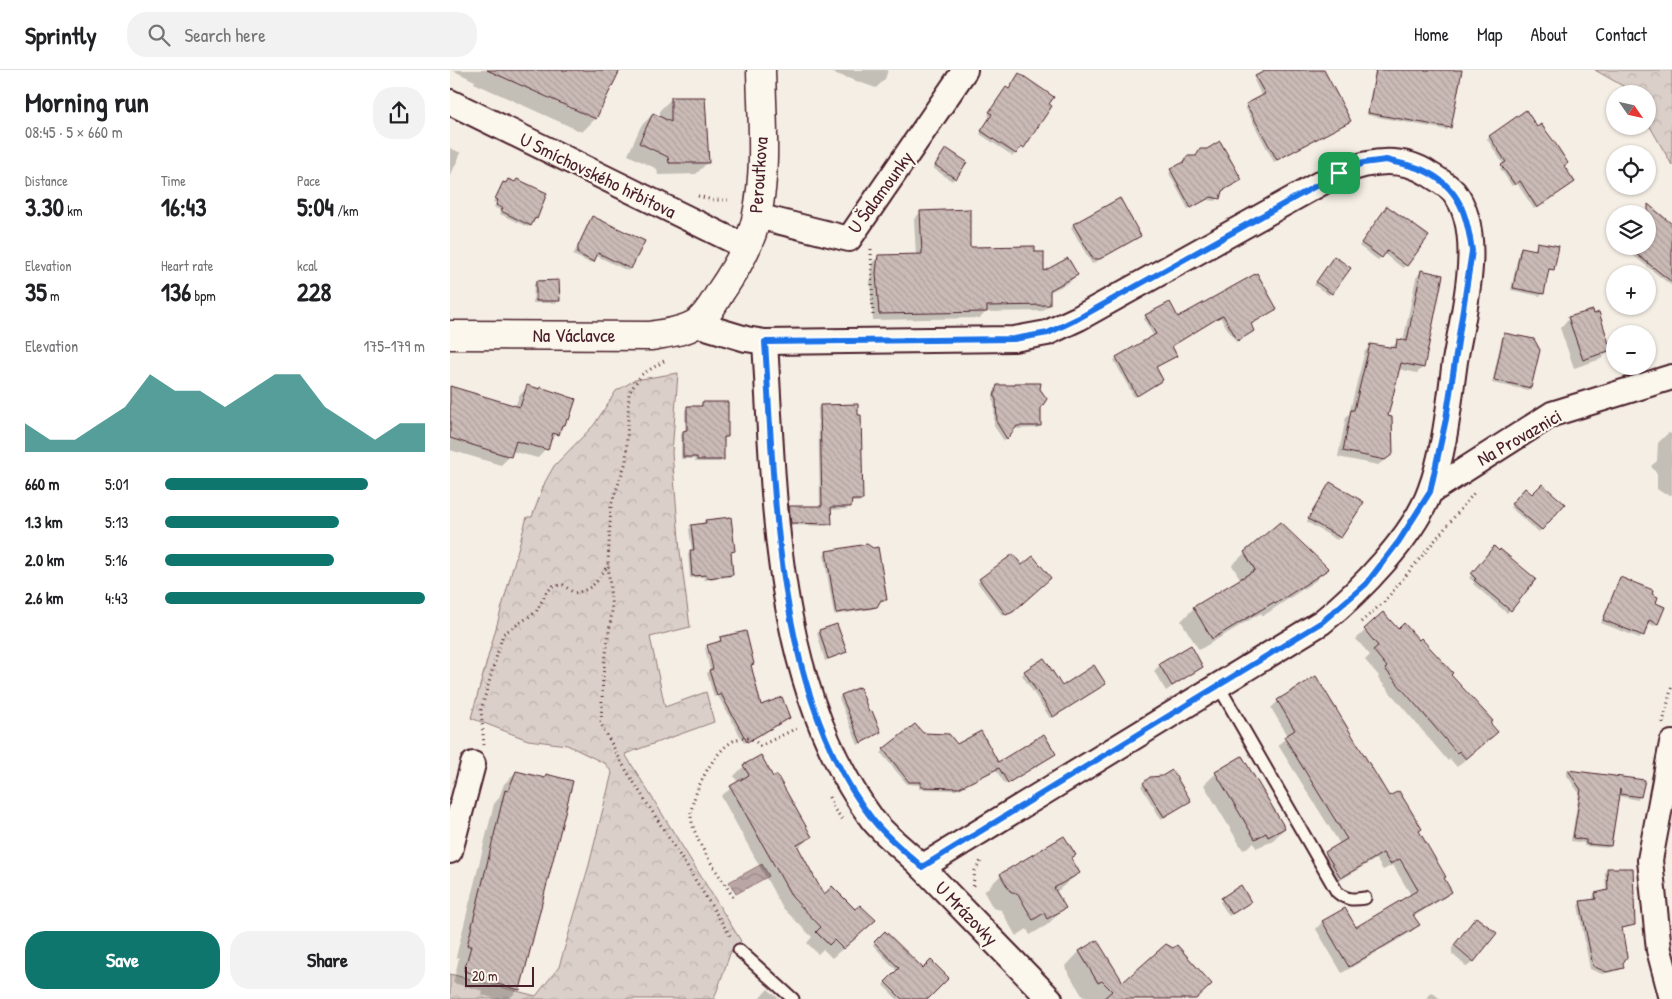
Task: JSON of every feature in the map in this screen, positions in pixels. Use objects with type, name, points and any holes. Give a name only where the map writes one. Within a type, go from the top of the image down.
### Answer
[{"type":"street","name":"Peroutkova","points":[[696,324],[710,309],[728,281],[746,247],[757,216],[762,153],[761,70]]},
{"type":"street","name":"U Šalamounky","points":[[757,216],[849,239],[965,70]]},
{"type":"street","name":"U Smíchovského hřbitova","points":[[450,102],[746,247]]},
{"type":"street","points":[[696,324],[746,339],[765,342],[1014,339],[1048,333],[1079,318],[1339,173],[1363,163],[1386,160],[1423,170],[1454,191],[1467,218],[1472,251],[1446,419],[1430,492],[1399,541],[1366,584],[1322,622],[922,867]]},
{"type":"street","name":"Na Václavce","points":[[450,335],[651,336],[674,332],[696,324]]},
{"type":"street","name":"U Mrázovky","points":[[765,342],[779,555],[800,659],[820,722],[844,776],[874,821],[922,867],[1050,999]]},
{"type":"street","name":"Na Provaznici","points":[[1430,492],[1552,414],[1672,378]]},
{"type":"street","points":[[1672,744],[1650,860],[1659,950],[1672,999]]},
{"type":"street","points":[[450,851],[473,764]]},
{"type":"lane","points":[[1218,686],[1337,892],[1344,898],[1352,900],[1365,898]]},
{"type":"lane","points":[[739,950],[793,999]]},
{"type":"path","points":[[871,247],[874,320]]},
{"type":"path","points":[[665,360],[641,375],[629,393],[626,462],[612,505],[608,564],[612,611],[602,675],[601,724],[623,765],[739,950]]},
{"type":"path","points":[[473,764],[485,754],[481,710],[503,634],[536,612],[546,593],[553,586],[563,585],[574,593],[584,591],[598,582],[608,564]]},
{"type":"path","points":[[733,897],[698,838],[692,818],[691,806],[698,788],[709,765],[719,752],[733,742],[744,738],[756,741],[760,746],[800,727]]},
{"type":"green space","points":[[1595,70],[1672,70],[1672,165],[1655,135],[1656,85],[1621,85]]},
{"type":"green space","points":[[678,373],[672,453],[680,551],[690,627],[650,637],[665,707],[706,692],[714,722],[625,754],[741,941],[731,951],[714,999],[450,999],[450,974],[536,996],[559,967],[589,865],[612,773],[606,764],[567,745],[528,740],[471,718],[527,517],[532,517],[545,482],[554,466],[594,425],[616,391],[635,380]]},
{"type":"water","points":[[762,864],[769,876],[736,894],[729,882]]},
{"type":"building","points":[[487,70],[620,70],[596,119]]},
{"type":"building","points":[[1267,70],[1324,70],[1351,121],[1277,160],[1246,104],[1265,94],[1255,76]]},
{"type":"building","points":[[1376,70],[1462,70],[1451,128],[1368,113]]},
{"type":"building","points":[[1019,73],[1054,97],[1049,104],[1052,106],[1024,148],[1021,147],[1016,154],[981,131],[992,114],[989,112],[1006,87],[1009,89]]},
{"type":"building","points":[[671,97],[705,97],[709,163],[669,163],[668,157],[639,143],[653,113],[671,122]]},
{"type":"building","points":[[1526,110],[1537,127],[1541,124],[1555,143],[1568,163],[1564,166],[1575,182],[1537,208],[1520,181],[1515,185],[1501,165],[1506,162],[1489,136]]},
{"type":"building","points":[[1220,141],[1242,180],[1222,191],[1220,199],[1211,197],[1191,208],[1170,169],[1184,162],[1187,156],[1196,156],[1200,149],[1207,149]]},
{"type":"building","points":[[946,148],[967,162],[956,179],[935,165]]},
{"type":"building","points":[[508,179],[515,182],[517,179],[547,193],[537,219],[535,218],[531,226],[501,211],[503,208],[496,205],[498,200],[495,199],[503,182],[506,183]]},
{"type":"building","points":[[1120,198],[1141,236],[1100,259],[1093,259],[1073,224]]},
{"type":"building","points":[[1387,206],[1429,236],[1407,266],[1387,251],[1382,258],[1361,243]]},
{"type":"building","points":[[970,209],[970,247],[1035,246],[1035,252],[1044,252],[1044,271],[1068,258],[1078,275],[1050,290],[1050,305],[987,306],[987,312],[879,314],[876,273],[878,255],[922,254],[920,211]]},
{"type":"building","points":[[1656,211],[1672,224],[1672,282],[1656,269],[1656,265],[1650,265],[1638,255],[1656,255]]},
{"type":"building","points":[[592,216],[645,241],[631,269],[598,253],[594,262],[578,254],[578,246]]},
{"type":"building","points":[[1537,242],[1559,246],[1554,270],[1549,269],[1544,294],[1513,288],[1521,247],[1536,250]]},
{"type":"building","points":[[1334,256],[1351,268],[1332,294],[1316,282]]},
{"type":"building","points":[[1421,270],[1443,275],[1424,368],[1401,363],[1388,416],[1392,417],[1393,454],[1385,460],[1343,451],[1351,410],[1354,410],[1370,344],[1396,348],[1397,339],[1407,341]]},
{"type":"building","points":[[1257,273],[1277,309],[1251,324],[1254,331],[1238,341],[1223,315],[1172,346],[1177,356],[1156,367],[1163,380],[1137,396],[1116,357],[1156,334],[1145,315],[1170,302],[1178,317]]},
{"type":"building","points":[[559,280],[560,301],[536,301],[536,281]]},
{"type":"building","points":[[1593,310],[1594,314],[1599,312],[1606,334],[1606,352],[1583,360],[1568,317]]},
{"type":"building","points":[[1504,333],[1534,339],[1540,350],[1531,388],[1494,380]]},
{"type":"building","points":[[1015,383],[1041,383],[1040,389],[1047,399],[1041,408],[1041,426],[1017,426],[1007,439],[997,423],[996,400],[994,396],[997,385],[1015,385]]},
{"type":"building","points":[[527,385],[540,389],[540,387],[576,399],[569,420],[567,419],[565,425],[562,425],[559,435],[553,433],[548,450],[516,441],[511,457],[450,438],[450,386],[520,407]]},
{"type":"building","points":[[702,402],[728,402],[728,437],[724,437],[724,460],[697,460],[697,457],[683,457],[683,431],[687,430],[687,406],[702,406]]},
{"type":"building","points":[[858,404],[858,415],[861,415],[863,500],[852,500],[851,507],[831,507],[832,524],[791,523],[789,506],[822,506],[820,405]]},
{"type":"building","points":[[1330,482],[1364,502],[1341,538],[1308,519]]},
{"type":"building","points":[[1542,484],[1565,504],[1542,530],[1511,504],[1525,488],[1532,494]]},
{"type":"building","points":[[731,517],[735,551],[731,552],[733,575],[707,578],[706,575],[692,576],[690,550],[694,550],[691,525],[706,523],[705,520]]},
{"type":"building","points":[[1280,522],[1329,569],[1275,604],[1274,602],[1212,639],[1193,607],[1255,570],[1244,552]]},
{"type":"building","points":[[867,544],[873,548],[878,547],[887,600],[881,600],[877,607],[836,613],[826,551]]},
{"type":"building","points":[[1494,546],[1536,579],[1511,611],[1474,580],[1476,579],[1471,574]]},
{"type":"building","points":[[1013,554],[1022,565],[1033,556],[1051,578],[1013,612],[1006,615],[979,579]]},
{"type":"building","points":[[1620,577],[1653,590],[1652,594],[1658,597],[1656,603],[1665,607],[1658,624],[1649,620],[1644,636],[1603,620]]},
{"type":"building","points":[[1383,612],[1398,629],[1404,623],[1419,640],[1421,638],[1453,673],[1451,675],[1493,721],[1490,723],[1498,732],[1466,759],[1459,751],[1457,753],[1385,669],[1387,667],[1373,650],[1378,646],[1364,629]]},
{"type":"building","points":[[837,624],[847,652],[828,659],[819,630]]},
{"type":"building","points":[[746,631],[754,664],[751,665],[761,705],[782,697],[790,718],[747,742],[721,694],[717,696],[709,670],[713,669],[707,645],[721,641],[720,637]]},
{"type":"building","points":[[1191,645],[1203,667],[1172,686],[1159,664]]},
{"type":"building","points":[[1044,658],[1062,686],[1094,665],[1106,684],[1053,717],[1024,671]]},
{"type":"building","points":[[1316,676],[1389,796],[1399,791],[1422,829],[1419,831],[1446,877],[1444,878],[1452,892],[1413,915],[1420,925],[1349,967],[1322,921],[1345,908],[1356,927],[1418,890],[1400,859],[1390,864],[1383,853],[1341,878],[1325,852],[1347,839],[1284,737],[1295,730],[1277,700]]},
{"type":"building","points":[[860,687],[869,712],[872,711],[881,732],[861,743],[841,695]]},
{"type":"building","points":[[915,724],[923,733],[949,734],[957,744],[981,731],[998,762],[1044,734],[1056,754],[1008,783],[999,768],[959,788],[921,787],[921,782],[909,782],[883,749]]},
{"type":"building","points":[[761,755],[773,777],[777,775],[812,837],[797,845],[824,895],[832,886],[855,909],[860,905],[876,920],[843,949],[834,940],[829,945],[816,932],[821,927],[792,897],[730,786],[749,775],[743,765]]},
{"type":"building","points":[[1242,756],[1285,828],[1268,837],[1266,833],[1255,839],[1215,772]]},
{"type":"building","points":[[1172,770],[1191,801],[1164,817],[1143,783],[1150,777],[1162,776]]},
{"type":"building","points":[[1568,770],[1645,780],[1641,797],[1620,794],[1620,789],[1611,846],[1586,844],[1586,840],[1573,838],[1581,790]]},
{"type":"building","points":[[516,771],[545,778],[546,774],[573,781],[520,990],[493,983],[494,979],[464,971],[471,946],[467,946],[505,790],[508,791]]},
{"type":"building","points":[[1064,836],[1076,855],[1071,858],[1080,873],[1054,888],[1066,908],[1047,919],[1044,913],[1033,920],[1018,894],[1010,891],[1000,874]]},
{"type":"building","points":[[1607,868],[1633,868],[1635,925],[1622,928],[1627,957],[1623,963],[1624,968],[1606,972],[1593,966],[1580,901],[1596,899],[1595,893],[1608,890]]},
{"type":"building","points":[[1241,885],[1251,902],[1232,914],[1221,898]]},
{"type":"building","points":[[1476,917],[1497,933],[1474,962],[1454,945]]},
{"type":"building","points":[[885,931],[923,968],[931,960],[949,978],[928,999],[902,999],[885,982],[899,968],[874,942]]},
{"type":"building","points":[[1097,940],[1123,982],[1166,944],[1173,948],[1177,945],[1212,984],[1196,999],[1103,999],[1112,991],[1102,981],[1098,983],[1079,951]]},
{"type":"route","points":[[1386,160],[1423,170],[1454,191],[1467,218],[1472,251],[1440,456],[1430,492],[1416,518],[1366,584],[1322,622],[922,867],[874,821],[844,776],[820,722],[800,659],[779,555],[765,342],[1014,339],[1048,333],[1079,318],[1339,173],[1363,163],[1386,160]]}]
